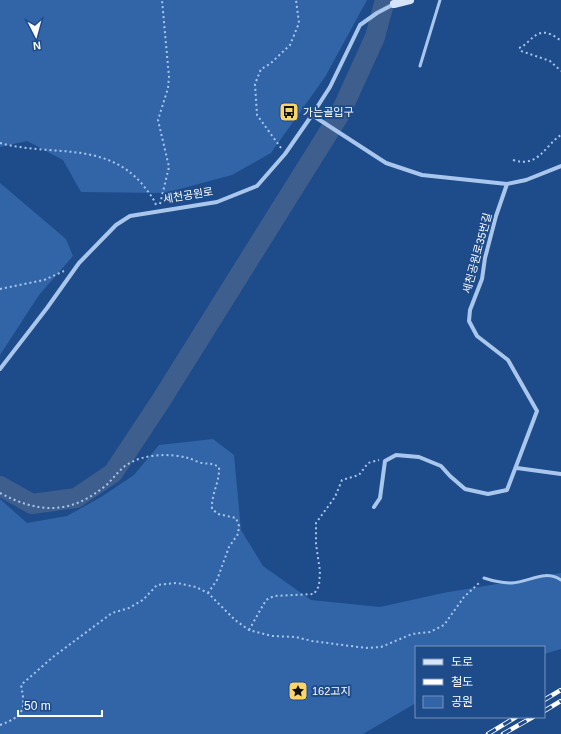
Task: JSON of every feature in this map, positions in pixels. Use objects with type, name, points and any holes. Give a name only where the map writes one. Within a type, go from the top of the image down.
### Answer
[{"type":"street","points":[[394,4],[410,0]]},
{"type":"street","name":"세천공원로","points":[[0,370],[79,263],[116,225],[130,216],[158,210],[217,202],[257,186],[285,154],[330,87],[360,25],[376,13],[394,4]]},
{"type":"street","points":[[312,115],[386,163],[422,175],[507,184],[526,180],[561,166]]},
{"type":"street","name":"세천공원로35번길","points":[[385,461],[396,456],[419,458],[441,466],[465,489],[488,494],[507,490],[517,468],[537,411],[508,360],[477,336],[469,321],[470,310],[482,279],[488,244],[507,184]]},
{"type":"street","points":[[374,507],[380,498],[385,461]]},
{"type":"street","points":[[517,468],[561,474]]},
{"type":"lane","points":[[420,66],[440,0]]},
{"type":"lane","points":[[484,578],[495,582],[513,583],[543,574],[554,575],[561,580]]},
{"type":"path","points":[[158,210],[169,167],[158,120],[168,88],[169,77],[162,0]]},
{"type":"path","points":[[285,154],[257,115],[255,84],[261,69],[270,64],[290,45],[299,23],[296,0]]},
{"type":"path","points":[[519,48],[524,47],[537,34],[551,34],[561,40]]},
{"type":"path","points":[[521,51],[550,61],[561,72]]},
{"type":"path","points":[[514,160],[519,162],[542,155],[561,135]]},
{"type":"path","points":[[0,143],[12,147],[64,150],[106,158],[137,178],[154,198],[158,210]]},
{"type":"path","points":[[0,289],[44,280],[79,263]]},
{"type":"path","points":[[0,493],[28,506],[58,508],[75,504],[92,496],[106,485],[117,472],[130,463],[154,455],[186,457],[202,463],[210,462],[219,467],[220,474],[211,499],[212,509],[218,514],[236,518],[239,526],[238,534],[229,547],[217,580],[208,593]]},
{"type":"path","points":[[249,630],[266,600],[274,596],[314,594],[319,586],[320,571],[316,544],[316,523],[335,497],[342,480],[359,474],[368,463],[385,461]]},
{"type":"path","points":[[0,725],[15,720],[21,714],[24,700],[21,685],[53,658],[112,613],[129,608],[143,600],[158,585],[177,583],[196,587],[208,593],[235,620],[249,630],[272,636],[296,637],[312,642],[366,648],[381,647],[412,634],[430,632],[444,625],[464,597],[484,578]]},
{"type":"green space","points":[[0,0],[367,0],[325,77],[271,153],[232,175],[165,193],[81,192],[63,160],[27,141],[0,147]]},
{"type":"green space","points":[[0,183],[66,239],[73,256],[39,295],[0,355]]},
{"type":"green space","points":[[213,439],[234,455],[241,530],[263,566],[311,600],[380,607],[443,593],[561,573],[561,649],[545,654],[545,646],[415,646],[415,704],[363,734],[0,734],[0,499],[27,523],[67,516],[101,497],[134,475],[159,445]]},
{"type":"waterway","points":[[0,486],[32,504],[76,498],[113,473],[160,402],[340,114],[375,37],[385,0]]},
{"type":"railway","points":[[545,699],[561,690]]},
{"type":"railway","points":[[545,710],[561,701]]},
{"type":"railway","points":[[488,734],[514,718]]},
{"type":"railway","points":[[503,734],[531,718]]},
{"type":"place","name":"가는골입구","points":[[289,112]]},
{"type":"place","name":"162고지","points":[[298,691]]}]
